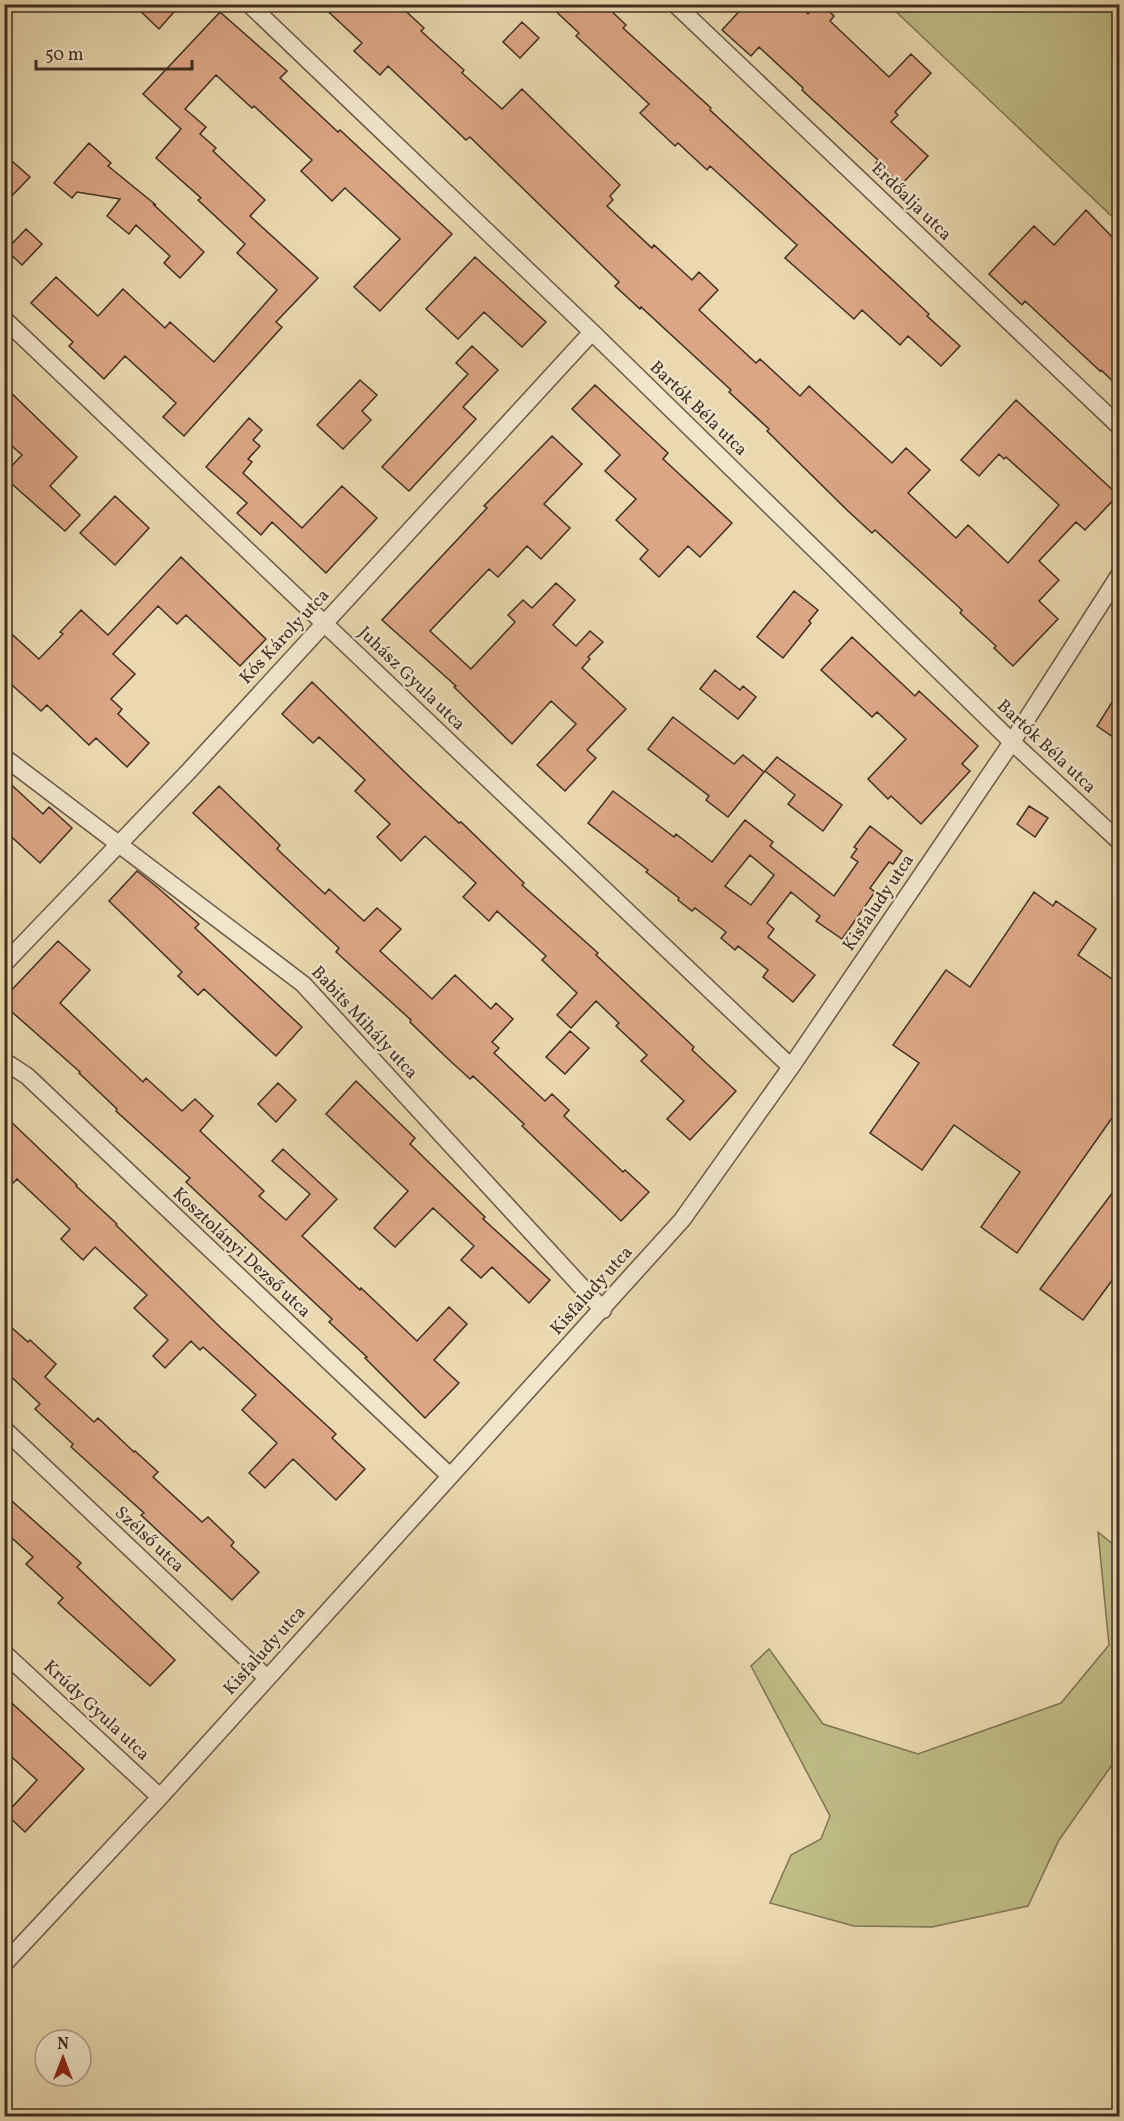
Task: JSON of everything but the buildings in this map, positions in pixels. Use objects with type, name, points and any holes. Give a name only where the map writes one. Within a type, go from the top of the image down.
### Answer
[{"type":"street","name":"Bartók Béla utca","points":[[249,4],[592,332],[1012,742],[1119,842]]},
{"type":"street","name":"Erdőalja utca","points":[[675,4],[1119,427]]},
{"type":"street","name":"Juhász Gyula utca","points":[[4,320],[790,1067]]},
{"type":"street","name":"Kós Károly utca","points":[[4,964],[120,843],[592,332]]},
{"type":"street","name":"Kisfaludy utca","points":[[4,1964],[160,1797],[682,1221],[1012,742],[1119,574]]},
{"type":"street","name":"Babits Mihály utca","points":[[4,757],[303,984],[603,1310]]},
{"type":"street","name":"Kosztolányi Dezső utca","points":[[4,1061],[27,1076],[450,1476]]},
{"type":"street","name":"Szélső utca","points":[[4,1429],[267,1678]]},
{"type":"street","name":"Krúdy Gyula utca","points":[[4,1653],[160,1797]]},
{"type":"shaded area","points":[[889,5],[1119,5],[1119,223]]},
{"type":"shaded area","points":[[1098,1532],[1119,1549],[1119,1755],[1059,1840],[1028,1906],[932,1927],[854,1926],[770,1903],[791,1855],[821,1839],[830,1816],[751,1666],[769,1649],[823,1724],[918,1754],[1061,1703],[1109,1645]]}]
